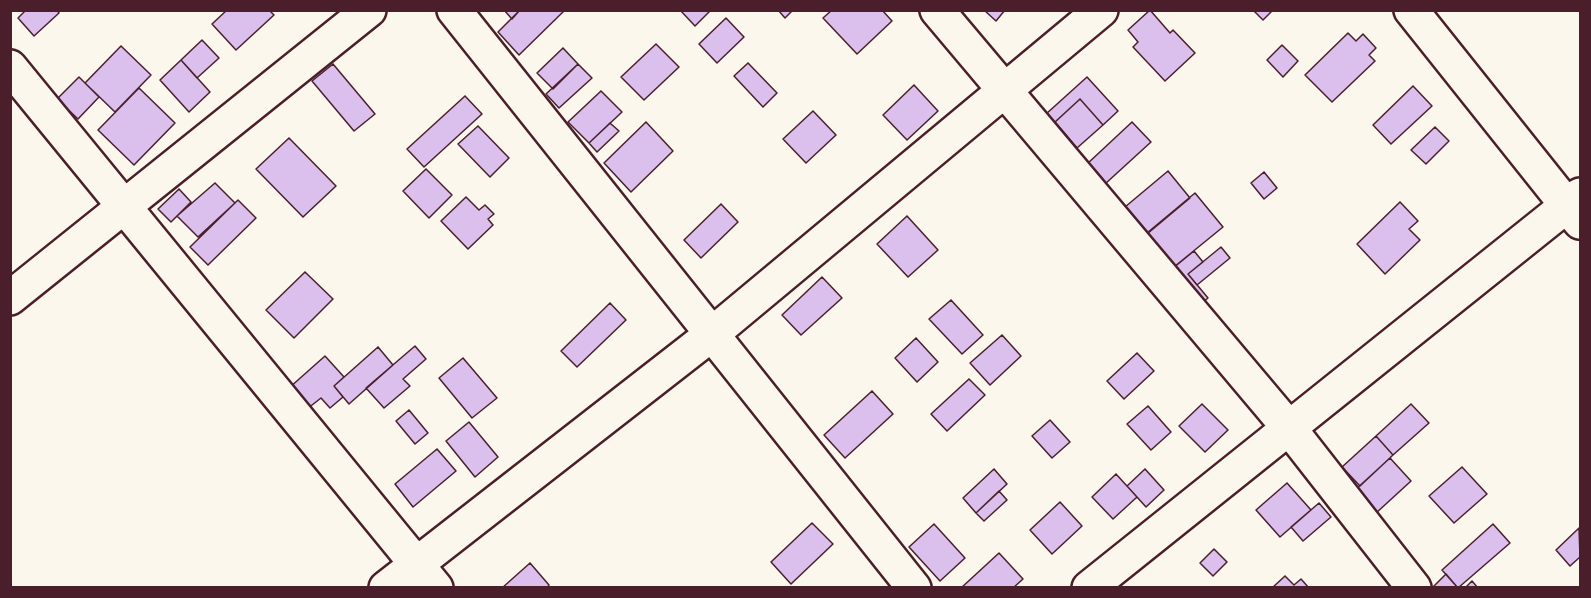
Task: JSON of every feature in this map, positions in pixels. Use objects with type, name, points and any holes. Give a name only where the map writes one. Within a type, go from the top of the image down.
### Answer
[{"type":"street","points":[[10,298],[369,10]]},
{"type":"street","points":[[454,10],[914,588]]},
{"type":"street","points":[[937,10],[1289,428],[1414,588]]},
{"type":"street","points":[[386,588],[712,334],[1101,10]]},
{"type":"street","points":[[1089,588],[1289,428],[1576,208],[1411,10]]},
{"type":"street","points":[[10,68],[436,588]]},
{"type":"building","points":[[26,10],[57,10],[59,13],[34,36],[18,18]]},
{"type":"building","points":[[227,10],[269,10],[274,15],[236,50],[212,24]]},
{"type":"building","points":[[504,10],[520,10],[512,19]]},
{"type":"building","points":[[520,10],[565,10],[519,55],[498,32]]},
{"type":"building","points":[[680,10],[711,10],[695,26]]},
{"type":"building","points":[[778,10],[793,10],[785,18]]},
{"type":"building","points":[[832,10],[882,10],[892,21],[857,54],[823,18]]},
{"type":"building","points":[[984,10],[1005,10],[996,21]]},
{"type":"building","points":[[1150,10],[1170,33],[1173,30],[1195,53],[1165,81],[1133,47],[1138,42],[1128,30]]},
{"type":"building","points":[[1253,10],[1273,10],[1263,20]]},
{"type":"building","points":[[726,18],[744,37],[717,63],[699,44]]},
{"type":"building","points":[[1348,33],[1356,41],[1363,34],[1376,48],[1369,55],[1375,61],[1332,102],[1305,75]]},
{"type":"building","points":[[202,40],[219,58],[197,78],[181,60]]},
{"type":"building","points":[[656,44],[679,67],[644,100],[621,77]]},
{"type":"building","points":[[1282,45],[1298,61],[1283,77],[1267,60]]},
{"type":"building","points":[[121,46],[151,75],[115,112],[85,83]]},
{"type":"building","points":[[563,48],[578,64],[553,89],[537,73]]},
{"type":"building","points":[[181,60],[210,92],[189,112],[160,80]]},
{"type":"building","points":[[748,63],[777,93],[763,107],[734,76]]},
{"type":"building","points":[[333,64],[375,114],[354,131],[312,81]]},
{"type":"building","points":[[578,64],[592,78],[559,108],[546,94]]},
{"type":"building","points":[[79,77],[99,97],[78,119],[57,99]]},
{"type":"building","points":[[1087,77],[1118,111],[1103,125],[1080,99],[1054,123],[1046,114]]},
{"type":"building","points":[[914,85],[938,111],[907,140],[883,115]]},
{"type":"building","points":[[1413,86],[1432,106],[1391,144],[1373,125]]},
{"type":"building","points":[[139,88],[175,123],[134,165],[98,130]]},
{"type":"building","points":[[601,91],[622,112],[589,143],[568,122]]},
{"type":"building","points":[[465,96],[482,114],[424,167],[407,149]]},
{"type":"building","points":[[1080,99],[1103,125],[1077,148],[1055,122]]},
{"type":"building","points":[[813,111],[836,135],[806,163],[783,139]]},
{"type":"building","points":[[646,122],[673,151],[631,192],[604,163]]},
{"type":"building","points":[[1132,122],[1151,142],[1105,184],[1087,164]]},
{"type":"building","points":[[610,123],[619,131],[597,152],[589,143]]},
{"type":"building","points":[[478,126],[509,158],[490,177],[458,144]]},
{"type":"building","points":[[1435,127],[1449,141],[1426,164],[1411,150]]},
{"type":"building","points":[[289,138],[336,186],[303,217],[256,169]]},
{"type":"building","points":[[426,169],[452,195],[429,218],[403,191]]},
{"type":"building","points":[[1168,171],[1190,198],[1147,234],[1125,207]]},
{"type":"building","points":[[1264,172],[1277,188],[1264,199],[1251,183]]},
{"type":"building","points":[[215,183],[235,203],[198,237],[177,216]]},
{"type":"building","points":[[179,189],[191,202],[171,222],[158,209]]},
{"type":"building","points":[[1195,193],[1223,227],[1169,271],[1141,238]]},
{"type":"building","points":[[466,197],[479,210],[485,205],[494,214],[488,219],[493,225],[468,249],[441,221]]},
{"type":"building","points":[[238,200],[256,218],[208,265],[190,247]]},
{"type":"building","points":[[1400,202],[1418,221],[1409,229],[1420,240],[1385,274],[1357,244]]},
{"type":"building","points":[[721,204],[738,222],[701,258],[684,240]]},
{"type":"building","points":[[907,216],[938,250],[908,277],[877,244]]},
{"type":"building","points":[[1221,247],[1230,258],[1197,285],[1188,274]]},
{"type":"building","points":[[1194,251],[1203,262],[1188,274],[1208,298],[1196,308],[1167,273]]},
{"type":"building","points":[[305,272],[333,299],[294,338],[266,310]]},
{"type":"building","points":[[822,277],[842,298],[801,335],[782,315]]},
{"type":"building","points":[[951,300],[983,335],[962,354],[929,319]]},
{"type":"building","points":[[610,303],[626,320],[577,367],[561,351]]},
{"type":"building","points":[[1002,335],[1021,356],[990,385],[970,363]]},
{"type":"building","points":[[916,338],[938,362],[917,382],[895,358]]},
{"type":"building","points":[[415,346],[426,359],[403,379],[410,386],[384,408],[366,388]]},
{"type":"building","points":[[378,347],[393,365],[349,404],[334,386]]},
{"type":"building","points":[[1137,353],[1154,371],[1124,399],[1107,381]]},
{"type":"building","points":[[325,356],[344,377],[334,386],[343,397],[330,408],[321,398],[307,409],[289,388]]},
{"type":"building","points":[[463,358],[497,398],[472,418],[439,378]]},
{"type":"building","points":[[969,379],[985,395],[947,431],[931,414]]},
{"type":"building","points":[[872,391],[893,414],[845,458],[824,435]]},
{"type":"building","points":[[1202,404],[1228,430],[1205,452],[1179,426]]},
{"type":"building","points":[[1411,404],[1429,423],[1393,455],[1376,436]]},
{"type":"building","points":[[1148,406],[1171,432],[1151,450],[1127,424]]},
{"type":"building","points":[[409,410],[428,433],[415,444],[396,421]]},
{"type":"building","points":[[1050,420],[1070,442],[1052,458],[1032,436]]},
{"type":"building","points":[[469,422],[498,457],[475,477],[446,441]]},
{"type":"building","points":[[1376,436],[1393,455],[1360,486],[1342,467]]},
{"type":"building","points":[[437,449],[456,471],[413,507],[395,484]]},
{"type":"building","points":[[1390,458],[1411,481],[1375,514],[1354,491]]},
{"type":"building","points":[[1462,467],[1487,494],[1454,523],[1429,496]]},
{"type":"building","points":[[994,469],[1007,484],[976,513],[963,498]]},
{"type":"building","points":[[1145,469],[1164,490],[1146,507],[1127,486]]},
{"type":"building","points":[[1116,474],[1137,497],[1113,519],[1092,497]]},
{"type":"building","points":[[1287,483],[1311,510],[1280,537],[1256,510]]},
{"type":"building","points":[[999,491],[1007,500],[984,521],[976,513]]},
{"type":"building","points":[[1060,502],[1082,526],[1052,554],[1030,530]]},
{"type":"building","points":[[1319,503],[1331,517],[1303,541],[1291,527]]},
{"type":"building","points":[[812,523],[833,544],[791,584],[771,562]]},
{"type":"building","points":[[934,524],[965,558],[940,581],[909,547]]},
{"type":"building","points":[[1493,524],[1510,543],[1458,588],[1442,570]]},
{"type":"building","points":[[1579,528],[1580,557],[1570,566],[1556,550]]},
{"type":"building","points":[[1214,549],[1227,562],[1213,576],[1200,563]]},
{"type":"building","points":[[999,553],[1023,579],[1013,588],[961,588]]},
{"type":"building","points":[[530,563],[549,585],[547,588],[502,588]]},
{"type":"building","points":[[1446,574],[1458,588],[1432,588]]},
{"type":"building","points":[[1285,576],[1294,585],[1301,579],[1309,588],[1272,588]]},
{"type":"building","points":[[1472,581],[1478,588],[1465,588]]}]
